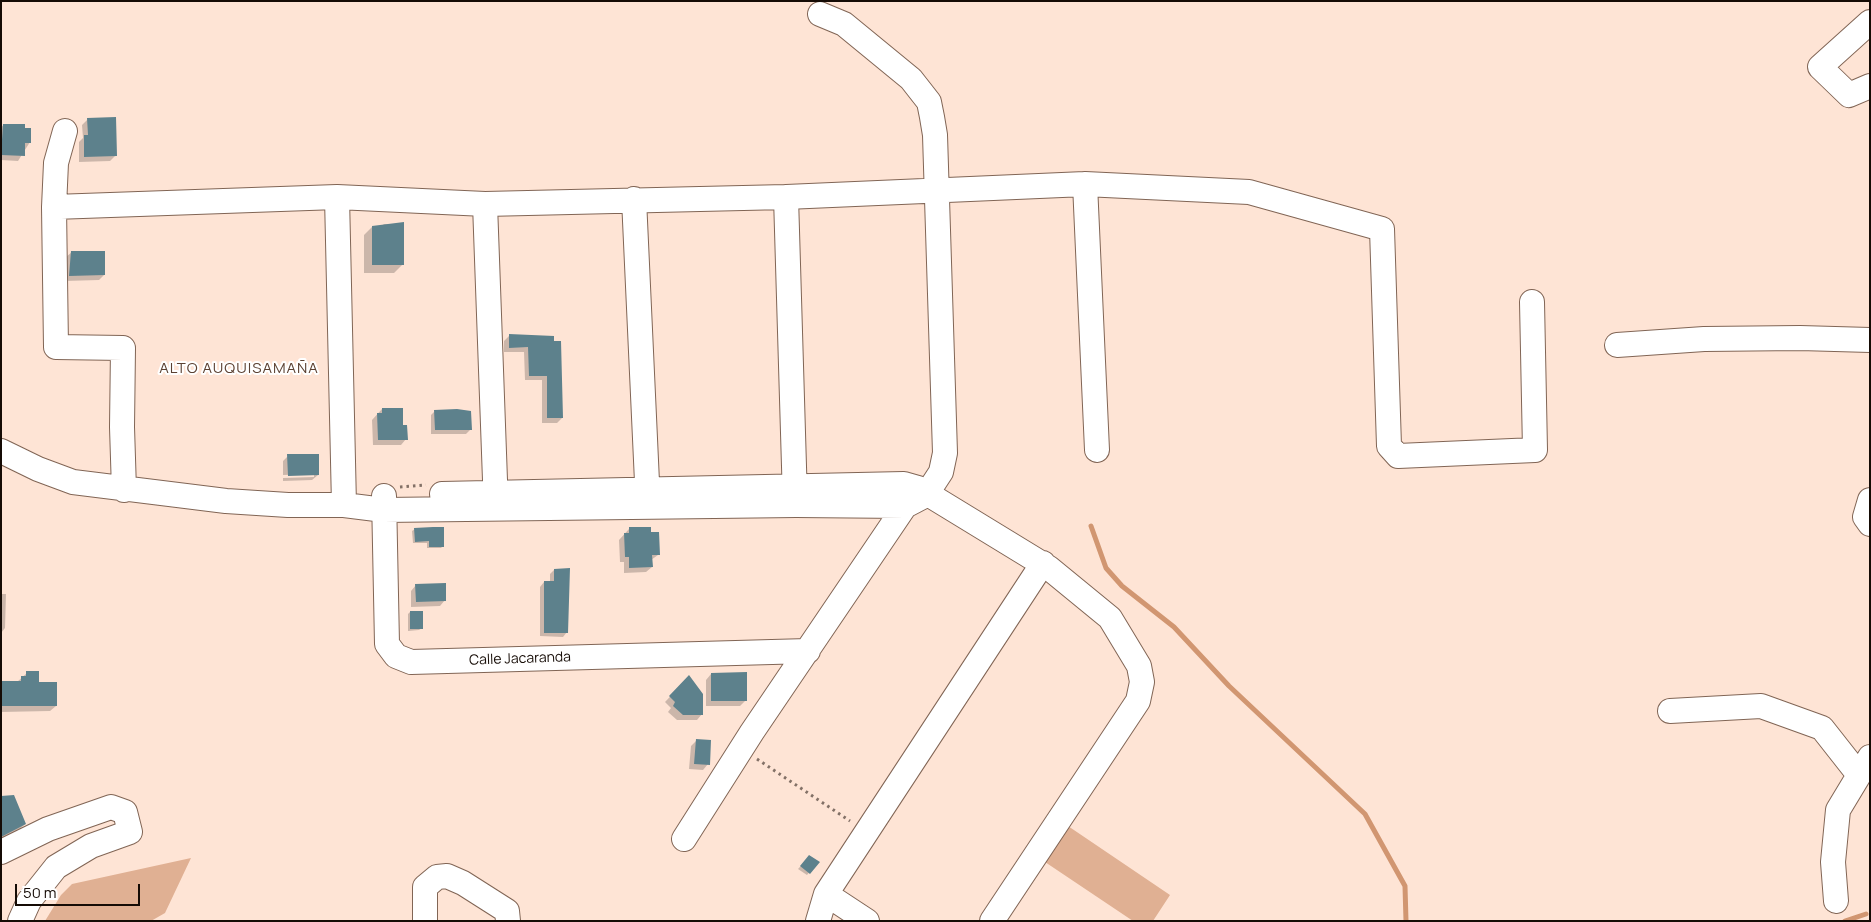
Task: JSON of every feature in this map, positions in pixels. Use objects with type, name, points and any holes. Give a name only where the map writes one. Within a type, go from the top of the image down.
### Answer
[{"type":"street","points":[[684,839],[905,506],[926,495],[941,472],[945,453],[935,135],[929,102],[911,79],[876,48],[844,24],[820,14]]},
{"type":"street","points":[[1870,22],[1820,67],[1849,95],[1870,86]]},
{"type":"street","points":[[65,130],[56,163],[54,207],[56,347],[123,348],[122,427],[124,490]]},
{"type":"street","points":[[1085,184],[1097,450]]},
{"type":"street","points":[[54,207],[337,197],[485,204],[634,199],[786,197],[1085,184],[1248,192],[1382,229],[1389,446],[1398,456],[1535,450],[1532,302]]},
{"type":"street","points":[[337,197],[344,505]]},
{"type":"street","points":[[786,197],[795,495]]},
{"type":"street","points":[[634,199],[648,499]]},
{"type":"street","points":[[485,204],[496,501]]},
{"type":"street","points":[[1617,346],[1704,339],[1800,338],[1870,340]]},
{"type":"street","points":[[1,452],[38,469],[74,482],[124,490],[226,501],[288,505],[344,505],[387,498],[496,501],[795,495],[904,484],[918,488],[926,495],[1043,563],[1110,618],[1139,666],[1142,682],[1138,701],[992,921]]},
{"type":"street","points":[[795,495],[905,506]]},
{"type":"street","name":"Calle Jacaranda","points":[[387,498],[387,644],[396,656],[411,662],[808,651]]},
{"type":"street","points":[[1870,500],[1865,517],[1870,524]]},
{"type":"street","points":[[818,921],[826,894],[1043,563]]},
{"type":"street","points":[[1670,711],[1761,706],[1822,728],[1864,766],[1838,810],[1833,862],[1836,902]]},
{"type":"street","points":[[1,852],[48,829],[111,807],[125,812],[130,832],[90,846],[56,867],[29,901],[20,921]]},
{"type":"street","points":[[425,921],[425,887],[437,877],[447,876],[463,883],[507,911],[508,921]]},
{"type":"street","points":[[826,894],[867,921]]},
{"type":"path","points":[[387,498],[431,485]]},
{"type":"path","points":[[742,749],[850,821]]},
{"type":"shaded area","points":[[1068,826],[1170,895],[1153,921],[1133,921],[1045,862]]},
{"type":"shaded area","points":[[191,858],[165,913],[151,921],[45,921],[61,895],[72,884]]},
{"type":"building","points":[[116,117],[117,156],[84,157],[84,135],[88,135],[87,118]]},
{"type":"building","points":[[3,124],[25,124],[25,128],[31,128],[31,143],[25,143],[25,156],[1,155]]},
{"type":"building","points":[[404,222],[404,265],[372,265],[372,226]]},
{"type":"building","points":[[71,251],[105,251],[105,275],[69,276]]},
{"type":"building","points":[[509,334],[554,336],[554,341],[561,341],[563,418],[547,418],[547,376],[529,376],[528,347],[509,348]]},
{"type":"building","points":[[382,408],[403,408],[403,425],[407,425],[408,440],[378,440],[377,413],[382,413]]},
{"type":"building","points":[[457,409],[471,411],[472,430],[435,430],[434,410]]},
{"type":"building","points":[[287,454],[319,454],[319,475],[288,476]]},
{"type":"building","points":[[444,527],[444,547],[429,547],[429,541],[415,542],[414,528]]},
{"type":"building","points":[[629,527],[651,527],[651,532],[659,532],[660,555],[652,555],[653,567],[629,568],[629,557],[625,557],[624,533],[629,533]]},
{"type":"building","points":[[570,568],[568,633],[544,633],[544,581],[554,581],[554,569]]},
{"type":"building","points":[[446,583],[446,601],[416,602],[415,584]]},
{"type":"building","points":[[410,611],[423,611],[423,629],[410,629]]},
{"type":"building","points":[[26,671],[39,671],[39,682],[57,682],[57,706],[1,706],[1,681],[21,681],[21,676],[26,676]]},
{"type":"building","points":[[747,672],[747,701],[711,701],[711,673]]},
{"type":"building","points":[[689,675],[703,694],[703,715],[683,715],[673,706],[675,702],[669,696]]},
{"type":"building","points":[[696,739],[711,740],[710,765],[694,764]]},
{"type":"building","points":[[14,795],[26,824],[1,837],[1,796]]},
{"type":"building","points":[[809,855],[820,862],[810,874],[800,866]]},
{"type":"waterway","points":[[1091,526],[1106,568],[1122,586],[1174,627],[1229,686],[1365,814],[1405,886],[1406,921]]},
{"type":"waterway","points":[[1845,921],[1866,914]]},
{"type":"district","name":"ALTO AUQUISAMAÑA","points":[[239,369]]}]
